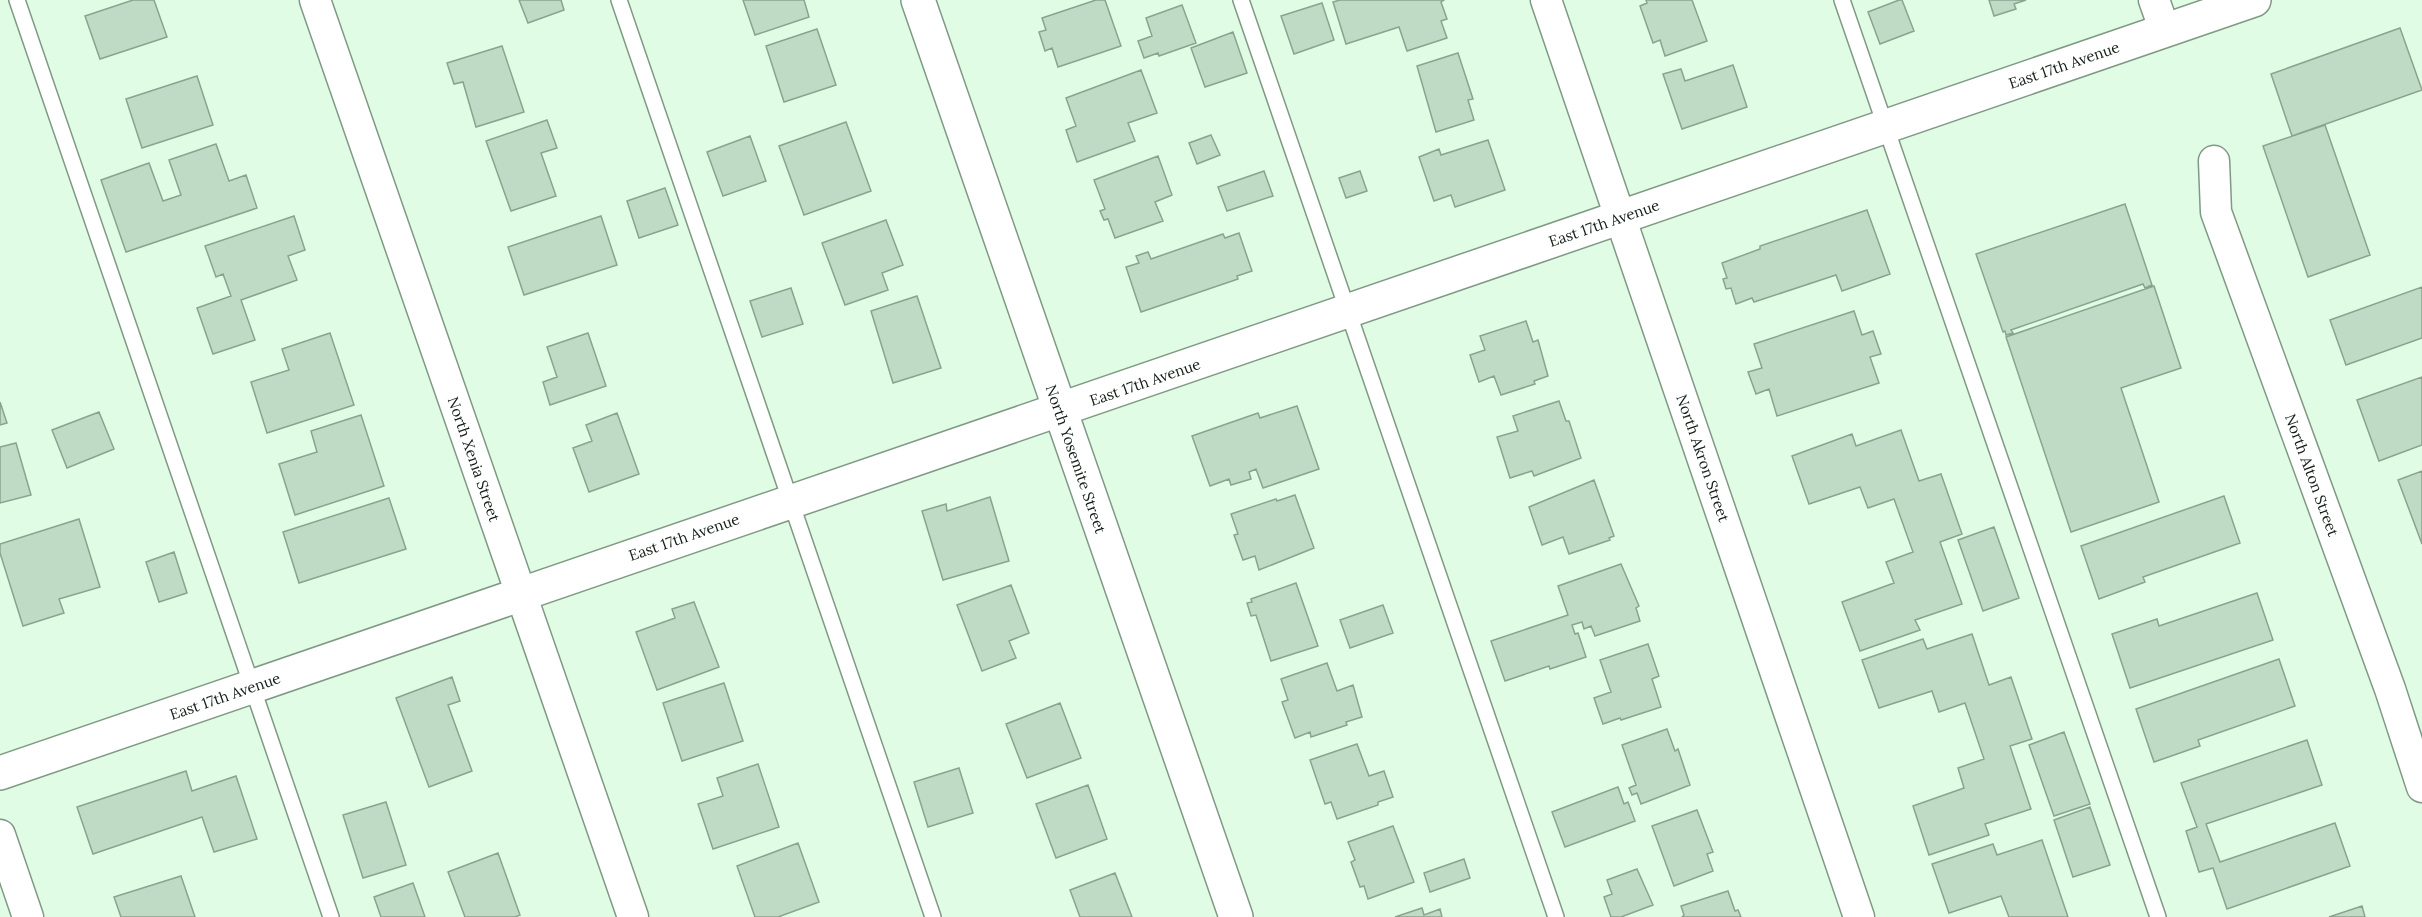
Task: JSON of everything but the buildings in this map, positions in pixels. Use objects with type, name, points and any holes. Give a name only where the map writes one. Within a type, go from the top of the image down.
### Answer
[{"type":"street","name":"North Xenia Street","points":[[315,0],[633,917]]},
{"type":"street","name":"North Yosemite Street","points":[[918,0],[1236,917]]},
{"type":"street","name":"North Akron Street","points":[[1546,0],[1622,217],[1859,917]]},
{"type":"street","points":[[2154,0],[2165,31]]},
{"type":"street","name":"East 17th Avenue","points":[[0,773],[2254,0]]},
{"type":"street","name":"North Alton Street","points":[[2214,161],[2216,212],[2390,689],[2422,787]]},
{"type":"street","points":[[0,835],[28,917]]},
{"type":"lane","points":[[17,0],[331,917]]},
{"type":"lane","points":[[619,0],[933,917]]},
{"type":"lane","points":[[1241,0],[1556,917]]},
{"type":"lane","points":[[1842,0],[2158,917]]}]
